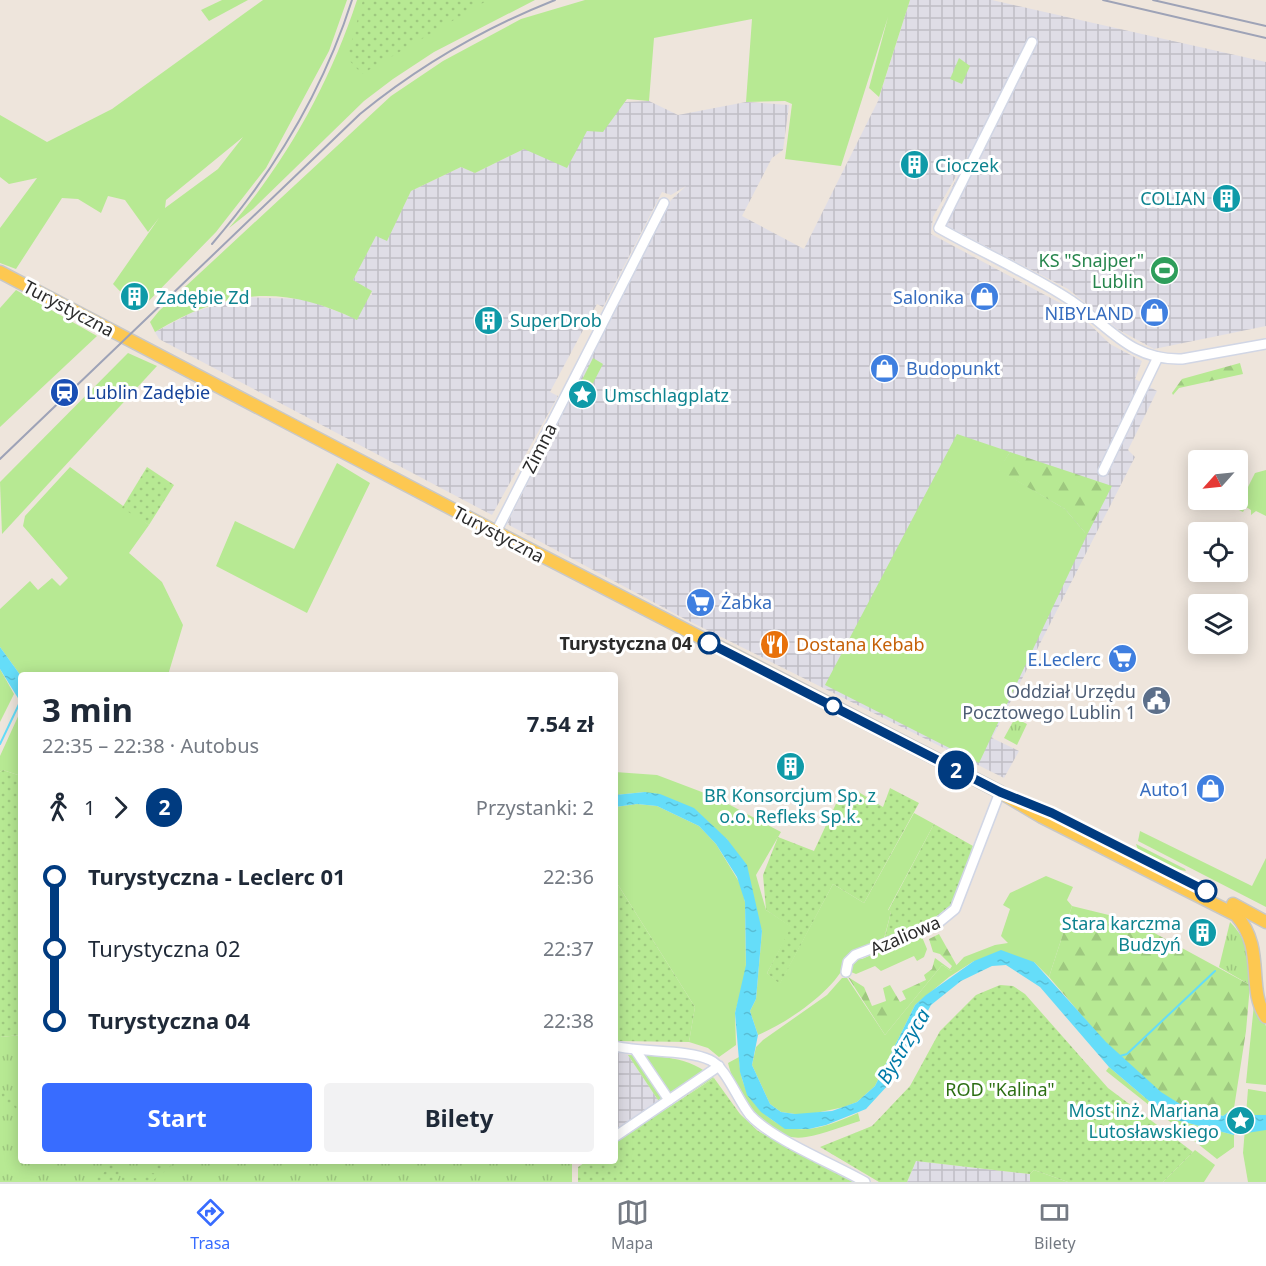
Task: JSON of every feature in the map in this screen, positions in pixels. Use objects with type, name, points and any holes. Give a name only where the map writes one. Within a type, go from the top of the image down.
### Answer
[{"type":"main road","name":"Turystyczna","points":[[0,272],[496,532],[1000,792],[1042,817],[1242,918],[1255,932],[1264,950],[1266,971],[1260,1001],[1266,1017]]},
{"type":"main road","name":"Turystyczna","points":[[1000,792],[1052,813],[1266,922]]},
{"type":"street","points":[[1032,42],[939,228],[1064,295],[1116,338],[1158,357],[1170,360],[1198,358],[1266,344]]},
{"type":"street","name":"Zimna","points":[[496,532],[664,203]]},
{"type":"street","points":[[1102,471],[1158,357]]},
{"type":"street","name":"Azaliowa","points":[[846,972],[848,962],[855,955],[938,923],[955,909],[1000,792]]},
{"type":"street","points":[[618,1047],[636,1051],[704,1057],[719,1066],[745,1108],[758,1123],[866,1182]]},
{"type":"street","points":[[636,1051],[669,1100]]},
{"type":"street","points":[[618,1135],[719,1066]]},
{"type":"shaded area","points":[[910,0],[992,0],[1266,62],[1266,326],[1154,349],[1119,330],[1068,289],[936,220],[968,155],[933,217],[931,234],[1077,312],[1110,344],[1142,361],[1135,379],[1157,391],[1128,450],[1135,457],[992,738],[1019,751],[1004,778],[683,618],[507,524],[671,200],[686,186],[671,195],[662,192],[603,307],[597,304],[550,392],[558,396],[492,515],[159,339],[155,332],[191,313],[242,297],[305,299],[357,319],[369,295],[372,295],[371,291],[353,280],[376,235],[387,240],[411,191],[461,167],[475,173],[524,149],[587,131],[625,102],[649,101],[678,115],[746,102],[789,105],[783,150],[772,158],[742,216],[804,249],[878,101]]},
{"type":"shaded area","points":[[618,1052],[628,1055],[664,1109],[618,1140]]},
{"type":"shaded area","points":[[916,1161],[1030,1174],[1030,1182],[907,1182]]},
{"type":"green space","points":[[222,0],[248,0],[209,21],[201,10]]},
{"type":"green space","points":[[263,0],[347,0],[329,51],[266,168],[216,232],[139,311],[113,284],[159,218],[148,232],[125,200],[108,196],[101,213],[78,199],[62,198],[16,269],[0,263],[0,228],[37,178],[9,184],[0,177],[0,115],[47,142],[112,109]],"holes":[[[243,137],[218,169],[165,208],[166,200]]]},
{"type":"green space","points":[[357,0],[535,0],[434,52],[393,79],[364,101],[253,209],[229,228],[269,176],[304,120],[334,61]]},
{"type":"green space","points":[[363,0],[488,0],[362,74],[347,58]]},
{"type":"green space","points":[[585,0],[910,0],[879,97],[869,88],[888,17],[841,166],[785,159],[792,104],[785,101],[746,102],[752,19],[654,38],[649,101],[627,99],[603,132],[587,131],[567,168],[524,149],[475,173],[461,167],[411,191],[387,241],[376,236],[353,280],[372,291],[357,320],[330,308],[304,301],[255,296],[206,307],[155,332],[150,322],[159,311],[391,96],[443,61],[521,19]]},
{"type":"green space","points":[[959,58],[970,66],[962,84],[950,79]]},
{"type":"green space","points":[[16,290],[97,336],[0,427],[0,308]]},
{"type":"green space","points":[[128,353],[157,366],[2,534],[0,482]]},
{"type":"green space","points":[[593,358],[603,364],[581,406],[572,401],[575,394],[583,397],[585,394],[577,390]]},
{"type":"green space","points":[[1240,363],[1243,374],[1179,388],[1173,395],[1172,393],[1182,379]]},
{"type":"green space","points":[[957,434],[1010,452],[999,470],[1065,509],[1087,535],[979,763],[825,685]]},
{"type":"green space","points":[[1010,452],[1112,486],[1087,535],[1065,509],[998,470]]},
{"type":"green space","points":[[337,463],[370,483],[307,613],[216,566],[235,521],[294,549]]},
{"type":"green space","points":[[70,467],[149,525],[129,553],[162,582],[183,625],[169,672],[18,672],[0,647],[0,609],[30,581],[38,590],[52,578],[60,586],[68,578],[23,526],[25,516]]},
{"type":"green space","points":[[147,467],[174,485],[149,525],[122,508]]},
{"type":"green space","points":[[1266,470],[1266,516],[1256,511],[1251,515],[1251,510],[1248,508],[1248,487],[1255,473]]},
{"type":"green space","points":[[0,669],[14,694],[0,722]]},
{"type":"green space","points":[[18,717],[18,775],[3,770],[0,772],[0,756]]},
{"type":"green space","points":[[1015,718],[1027,724],[1017,745],[1004,738]]},
{"type":"green space","points":[[3,770],[18,775],[18,1035],[0,1037],[0,772]]},
{"type":"green space","points":[[618,772],[657,775],[715,797],[781,832],[756,875],[766,910],[792,927],[767,973],[780,983],[833,884],[864,903],[914,813],[934,824],[888,910],[891,912],[882,946],[848,956],[835,980],[811,1003],[758,1035],[750,1011],[756,999],[762,931],[727,839],[645,792],[618,795]]},
{"type":"green space","points":[[890,788],[919,803],[864,903],[833,884],[780,984],[767,973],[791,927],[766,910],[763,875],[778,837],[814,851],[841,793],[852,803],[857,791],[883,807]]},
{"type":"green space","points":[[637,804],[657,806],[699,826],[716,844],[741,885],[745,902],[746,972],[735,1013],[736,1045],[719,1057],[708,1048],[689,1042],[695,1007],[618,885],[618,807]]},
{"type":"green space","points":[[934,824],[973,846],[954,903],[934,918],[884,940],[891,912],[888,911]]},
{"type":"green space","points":[[1140,831],[1252,886],[1266,858],[1266,907],[1138,841]]},
{"type":"green space","points":[[1136,844],[1186,871],[1171,868],[1138,850]]},
{"type":"green space","points":[[1046,876],[1073,887],[1067,900],[1072,906],[1049,977],[1034,962],[974,961],[949,977],[915,1005],[875,1086],[857,1102],[811,1114],[781,1112],[770,1104],[752,1065],[756,1047],[763,1040],[827,995],[842,978],[847,978],[885,1035],[942,965],[951,971],[964,957],[995,945],[1008,943],[1001,936],[1010,909],[1003,905],[1010,893]]},
{"type":"green space","points":[[618,885],[695,1007],[689,1042],[618,1041]]},
{"type":"green space","points":[[1072,906],[1121,918],[1147,929],[1250,985],[1246,1031],[1234,1108],[1223,1116],[1183,1105],[1159,1091],[1141,1078],[1108,1046],[1049,977]]},
{"type":"green space","points":[[1230,922],[1241,936],[1248,951],[1251,968],[1250,985],[1219,967]]},
{"type":"green space","points":[[939,934],[957,966],[951,971],[942,965],[885,1035],[848,977],[864,987],[872,1006],[886,1001],[883,988],[890,985],[900,1002],[906,999],[902,991],[926,980],[924,975],[932,969],[935,958],[950,969],[952,966],[940,954],[933,952],[929,939]]},
{"type":"green space","points":[[918,935],[922,937],[927,949],[924,957],[917,961],[914,956],[881,971],[875,966],[856,974],[851,972],[849,965],[854,959],[862,959]]},
{"type":"green space","points":[[1259,955],[1261,971],[1255,1005],[1266,1026],[1266,1085],[1246,1083]]},
{"type":"green space","name":"ROD \"Kalina\"","points":[[1000,985],[1013,986],[1025,994],[1108,1088],[1193,1152],[1163,1182],[1068,1182],[1034,1170],[1030,1174],[916,1161],[907,1182],[879,1182],[820,1147],[872,1126],[910,1086],[940,1031],[976,995]]},
{"type":"green space","points":[[18,1035],[18,1164],[572,1164],[572,1182],[0,1182],[0,1037]]},
{"type":"green space","points":[[628,1055],[684,1061],[695,1065],[714,1078],[664,1109]]},
{"type":"green space","points":[[739,1057],[744,1085],[759,1108],[770,1119],[793,1129],[831,1124],[858,1113],[860,1121],[806,1137],[791,1137],[778,1133],[755,1115],[738,1089],[728,1063]]},
{"type":"green space","points":[[1109,1067],[1169,1118],[1234,1135],[1234,1147],[1217,1159],[1106,1071]]},
{"type":"green space","points":[[714,1078],[740,1114],[758,1131],[853,1182],[578,1182],[578,1167],[582,1164],[618,1164],[618,1140]]},
{"type":"green space","points":[[0,1088],[18,1100],[18,1113],[14,1106],[4,1106]]},
{"type":"green space","points":[[1248,1089],[1266,1092],[1266,1182],[1248,1182],[1243,1153]]},
{"type":"green space","points":[[1195,1150],[1215,1165],[1204,1182],[1163,1182]]},
{"type":"green space","points":[[110,1164],[118,1164],[120,1174],[117,1182],[92,1182],[107,1170]]},
{"type":"green space","points":[[158,1164],[173,1164],[162,1174],[155,1170]]},
{"type":"green space","points":[[1034,1170],[1068,1182],[1030,1182],[1030,1174]]},
{"type":"green space","points":[[153,1173],[159,1176],[150,1182],[121,1182],[123,1174],[138,1179]]},
{"type":"water","points":[[0,647],[18,672],[18,698],[0,669]]},
{"type":"water","name":"Bystrzyca","points":[[645,792],[660,794],[694,808],[727,839],[747,865],[762,931],[756,999],[750,1011],[758,1035],[752,1065],[770,1104],[781,1112],[795,1114],[832,1111],[857,1102],[875,1086],[915,1005],[974,961],[1001,950],[1034,962],[1106,1042],[1161,1092],[1180,1104],[1223,1116],[1234,1108],[1249,1115],[1266,1115],[1266,1130],[1234,1135],[1169,1118],[1109,1067],[1040,987],[1006,965],[992,966],[961,981],[931,1005],[889,1084],[866,1109],[826,1125],[809,1129],[785,1129],[761,1112],[747,1095],[740,1072],[735,1013],[746,965],[745,902],[737,877],[716,844],[699,826],[657,806],[637,804],[618,807],[618,795]]},
{"type":"pier","points":[[1236,1106],[1246,1110],[1244,1138],[1234,1138]]},
{"type":"waterway","points":[[0,744],[18,706]]},
{"type":"waterway","points":[[1120,1056],[1127,1054],[1215,971]]},
{"type":"railway","points":[[212,244],[256,188],[294,129],[327,66],[352,0]]},
{"type":"railway","points":[[0,459],[360,114],[429,64],[503,23],[555,0]]},
{"type":"railway","points":[[1103,0],[1266,38]]},
{"type":"railway","points":[[1153,0],[1266,26]]},
{"type":"bus line","name":"2","points":[[709,643],[1000,792],[1052,813],[1206,891]]},
{"type":"place","name":"Cioczek","points":[[914,165]]},
{"type":"place","name":"COLIAN","points":[[1227,198]]},
{"type":"place","name":"KS \"Snajper\" Lublin","points":[[1165,270]]},
{"type":"place","name":"Zadębie Zd","points":[[135,297]]},
{"type":"place","name":"Salonika","points":[[985,297]]},
{"type":"place","name":"NIBYLAND","points":[[1155,313]]},
{"type":"place","name":"SuperDrob","points":[[489,320]]},
{"type":"place","name":"Budopunkt","points":[[885,368]]},
{"type":"place","name":"Lublin Zadębie","points":[[65,392]]},
{"type":"place","name":"Umschlagplatz","points":[[583,395]]},
{"type":"place","name":"Żabka","points":[[700,602]]},
{"type":"place","name":"Turystyczna 04","points":[[709,643]]},
{"type":"place","name":"Dostana Kebab","points":[[775,644]]},
{"type":"place","name":"E.Leclerc","points":[[1122,659]]},
{"type":"place","name":"Oddział Urzędu Pocztowego Lublin 1","points":[[1157,701]]},
{"type":"place","name":"BR Konsorcjum Sp. z o.o. Refleks Sp.k.","points":[[790,766]]},
{"type":"place","name":"Auto1","points":[[1211,789]]},
{"type":"place","name":"Stara karczma Budzyń","points":[[1202,933]]},
{"type":"place","name":"Most inż. Mariana Lutosławskiego","points":[[1240,1120]]}]
